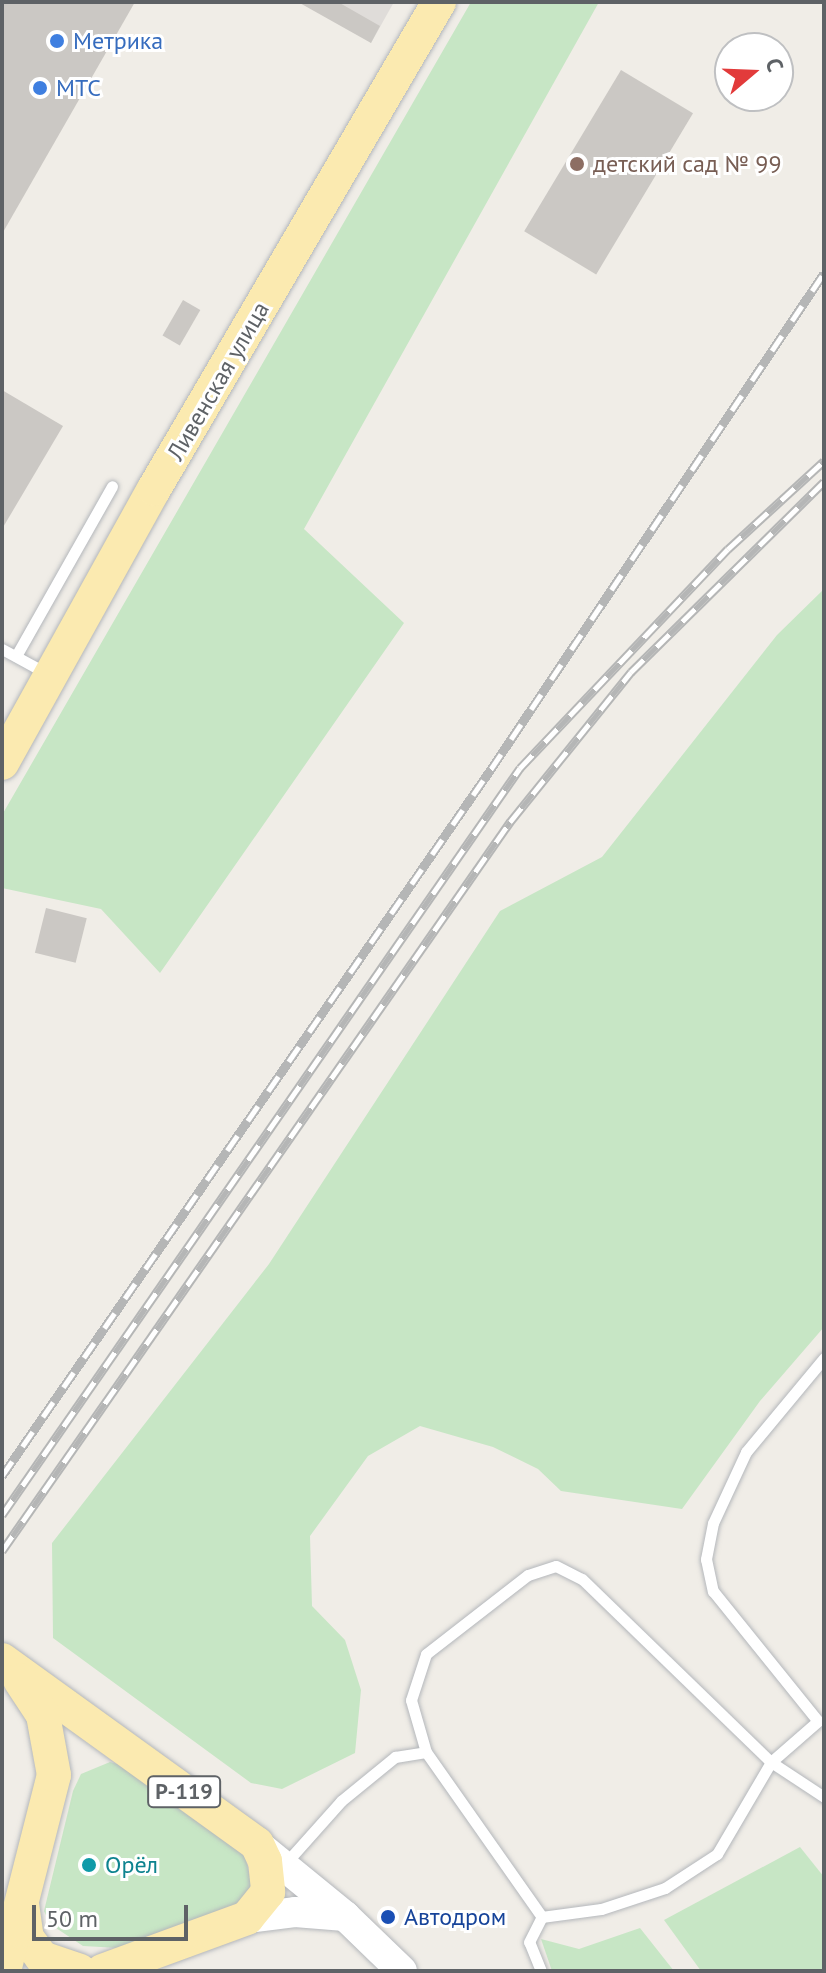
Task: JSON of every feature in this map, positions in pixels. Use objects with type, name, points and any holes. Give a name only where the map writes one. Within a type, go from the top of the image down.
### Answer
[{"type":"main road","name":"Ливенская улица","points":[[2,763],[54,677],[154,489],[439,2]]},
{"type":"main road","name":"Р-119","points":[[5,1662],[257,1844]]},
{"type":"main road","name":"Р-119","points":[[5,1662],[43,1715],[54,1775]]},
{"type":"main road","name":"Р-119","points":[[4,1971],[54,1775],[75,1747],[111,1740]]},
{"type":"main road","points":[[257,1844],[345,1916],[402,1971]]},
{"type":"main road","points":[[247,1918],[268,1892],[265,1861],[257,1844]]},
{"type":"main road","name":"Р-119","points":[[21,1899],[27,1938],[42,1958],[80,1971]]},
{"type":"main road","points":[[102,1971],[247,1918],[295,1912],[345,1916]]},
{"type":"lane","points":[[16,656],[112,486]]},
{"type":"lane","points":[[2,649],[54,677]]},
{"type":"lane","points":[[542,1917],[601,1909],[665,1888],[717,1854],[771,1762],[821,1723],[713,1591],[706,1559],[713,1523],[746,1452],[824,1358]]},
{"type":"lane","points":[[542,1917],[426,1752],[411,1700],[426,1654],[528,1575],[556,1566],[582,1579],[771,1762],[824,1797]]},
{"type":"lane","points":[[284,1866],[341,1801],[395,1757],[426,1752]]},
{"type":"lane","points":[[541,1971],[529,1942],[542,1917]]},
{"type":"shaded area","points":[[321,2],[394,2],[371,43]]},
{"type":"green space","points":[[471,2],[599,2],[304,529],[404,623],[160,973],[101,909],[2,888],[2,815]]},
{"type":"green space","points":[[824,589],[824,1327],[760,1401],[682,1509],[561,1491],[538,1469],[493,1447],[420,1426],[368,1456],[310,1536],[312,1606],[345,1640],[361,1690],[355,1753],[282,1789],[251,1783],[53,1638],[52,1543],[269,1264],[500,911],[602,857],[777,635]]},
{"type":"green space","points":[[110,1762],[127,1767],[245,1856],[252,1886],[242,1903],[119,1948],[83,1946],[50,1924],[44,1911],[73,1791],[81,1774]]},
{"type":"green space","points":[[800,1847],[824,1877],[824,1971],[701,1971],[664,1920]]},
{"type":"green space","points":[[640,1928],[674,1971],[552,1971],[541,1939],[579,1949]]},
{"type":"building","name":"Метрика","points":[[2,2],[135,2],[2,234]]},
{"type":"building","points":[[298,2],[338,2],[380,26],[371,43]]},
{"type":"building","points":[[621,70],[693,113],[596,274],[524,231]]},
{"type":"building","points":[[183,300],[200,310],[180,346],[162,336]]},
{"type":"building","points":[[2,390],[63,426],[2,529]]},
{"type":"building","points":[[46,908],[87,918],[76,963],[35,953]]},
{"type":"railway","points":[[2,1476],[491,769],[824,273]]},
{"type":"railway","points":[[2,1515],[520,768],[728,549],[824,461]]},
{"type":"railway","points":[[2,1551],[510,822],[631,672],[824,482]]},
{"type":"place","name":"Метрика","points":[[57,41]]},
{"type":"place","name":"МТС","points":[[40,88]]},
{"type":"place","name":"детский сад № 99","points":[[577,164]]},
{"type":"place","name":"Орёл","points":[[89,1865]]},
{"type":"place","name":"Автодром","points":[[388,1917]]}]
